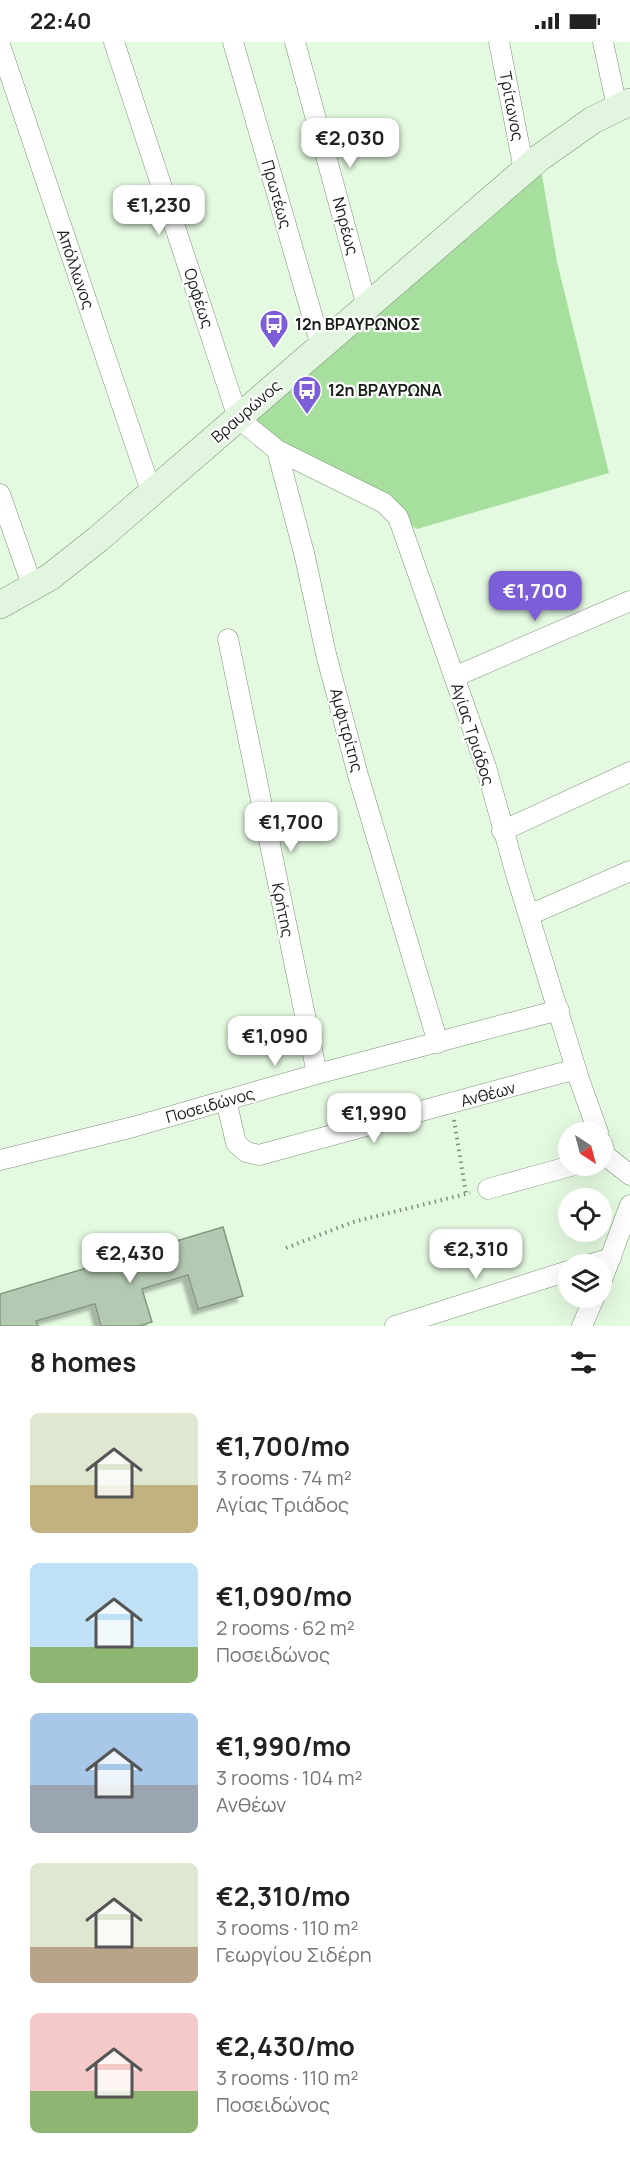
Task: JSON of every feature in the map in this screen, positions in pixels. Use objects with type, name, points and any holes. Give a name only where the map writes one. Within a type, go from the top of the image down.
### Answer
[{"type":"main road","name":"Βραυρώνος","points":[[0,605],[33,588],[84,552],[524,170],[563,140],[624,105]]},
{"type":"street","name":"Ορφέως","points":[[114,42],[238,418]]},
{"type":"street","name":"Πρωτέως","points":[[233,42],[321,346]]},
{"type":"street","name":"Νηρέως","points":[[295,42],[367,307]]},
{"type":"street","name":"Τρίτωνος","points":[[499,42],[524,170]]},
{"type":"street","points":[[603,42],[624,105]]},
{"type":"street","name":"Απόλλωνος","points":[[0,45],[152,494]]},
{"type":"street","name":"Αγίας Τριάδος","points":[[238,418],[277,450],[384,503],[398,518],[486,766],[502,831],[530,915],[576,1070],[594,1122]]},
{"type":"street","name":"Αμφιτρίτης","points":[[277,450],[358,775],[438,1043]]},
{"type":"street","points":[[0,494],[33,588]]},
{"type":"street","points":[[454,677],[630,601]]},
{"type":"street","name":"Κρήτης","points":[[228,639],[317,1074]]},
{"type":"street","points":[[502,831],[630,772]]},
{"type":"street","points":[[530,915],[630,871]]},
{"type":"street","name":"Ποσειδώνος","points":[[0,1160],[133,1127],[317,1074],[559,1010]]},
{"type":"street","name":"Ανθέων","points":[[226,1100],[236,1143],[246,1152],[260,1155],[576,1070]]},
{"type":"street","points":[[612,1160],[630,1175]]},
{"type":"street","points":[[488,1189],[558,1170]]},
{"type":"street","points":[[612,1255],[630,1205]]},
{"type":"street","points":[[395,1326],[558,1274]]},
{"type":"street","points":[[582,1326],[590,1308]]},
{"type":"path","points":[[451,1104],[466,1194]]},
{"type":"path","points":[[286,1248],[353,1222],[488,1189]]},
{"type":"green space","points":[[539,158],[557,262],[609,473],[417,529],[238,418]]},
{"type":"building","points":[[223,1227],[243,1296],[198,1309],[188,1275],[142,1289],[152,1322],[139,1326],[101,1326],[95,1304],[36,1321],[38,1326],[0,1326],[0,1294]]},
{"type":"place","name":"12η ΒΡΑΥΡΩΝΟΣ","points":[[274,350]]},
{"type":"place","name":"12η ΒΡΑΥΡΩΝΑ","points":[[307,416]]}]
